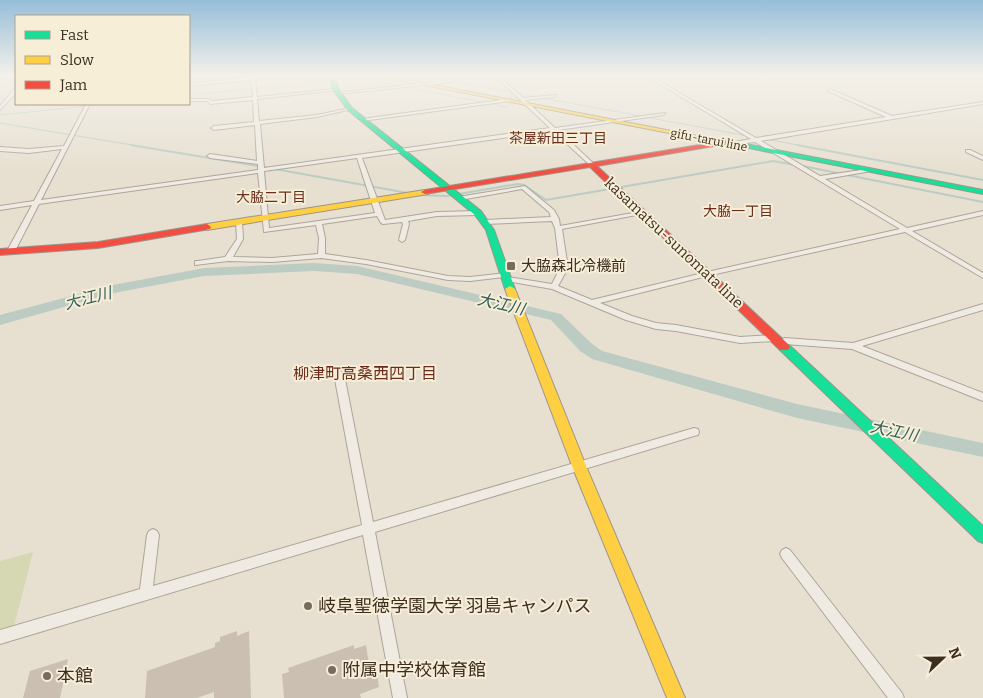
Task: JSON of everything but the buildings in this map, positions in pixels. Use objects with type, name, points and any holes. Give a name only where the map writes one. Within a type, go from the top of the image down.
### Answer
[{"type":"main road","name":"gifu-tarui line","points":[[551,108],[728,144],[983,192]]},
{"type":"main road","points":[[350,109],[482,217],[493,237],[516,306],[579,466],[676,698]]},
{"type":"main road","points":[[592,165],[728,144]]},
{"type":"main road","name":"kasamatsu-sunomata line","points":[[6,252],[98,245],[592,165],[983,536]]},
{"type":"street","points":[[6,252],[37,203],[86,108]]},
{"type":"street","points":[[255,108],[266,231],[379,214]]},
{"type":"street","points":[[362,120],[453,108]]},
{"type":"street","points":[[531,108],[592,165]]},
{"type":"street","points":[[702,108],[983,276]]},
{"type":"street","points":[[870,108],[893,118]]},
{"type":"street","points":[[728,144],[956,108]]},
{"type":"street","points":[[214,128],[318,116],[350,109]]},
{"type":"street","points":[[0,208],[663,114]]},
{"type":"street","points":[[0,149],[29,151],[66,147]]},
{"type":"street","points":[[968,151],[983,158]]},
{"type":"street","points":[[210,156],[260,163]]},
{"type":"street","points":[[359,157],[383,222],[437,214],[556,219]]},
{"type":"street","points":[[820,178],[866,170]]},
{"type":"street","points":[[460,198],[523,187],[547,205],[556,219],[564,266],[554,288]]},
{"type":"street","points":[[558,228],[642,212]]},
{"type":"street","points":[[593,302],[707,274],[983,213]]},
{"type":"street","points":[[402,240],[406,224],[404,219]]},
{"type":"street","points":[[228,259],[240,239],[239,222]]},
{"type":"street","points":[[319,224],[322,238],[321,256]]},
{"type":"street","points":[[198,263],[228,259],[272,260],[321,256],[366,262],[448,278],[506,277],[554,288],[629,318],[656,326],[740,340],[776,340],[852,346],[983,397]]},
{"type":"street","points":[[852,346],[983,307]]},
{"type":"street","points":[[339,374],[400,698]]},
{"type":"street","points":[[0,638],[146,593],[694,432]]},
{"type":"street","points":[[146,593],[153,535]]},
{"type":"street","points":[[786,554],[897,698]]},
{"type":"green space","points":[[33,552],[14,626],[0,630],[0,561]]},
{"type":"waterway","points":[[0,115],[72,108]]},
{"type":"waterway","points":[[594,108],[748,136]]},
{"type":"waterway","points":[[0,123],[138,146]]},
{"type":"waterway","points":[[766,139],[803,146]]},
{"type":"waterway","points":[[131,145],[270,168]]},
{"type":"waterway","points":[[797,145],[983,180]]},
{"type":"waterway","points":[[418,195],[447,196],[518,184],[524,185],[546,200],[773,161],[795,165]]},
{"type":"waterway","points":[[803,166],[842,174]]},
{"type":"waterway","points":[[275,169],[408,193]]},
{"type":"waterway","points":[[847,175],[983,202]]},
{"type":"waterway","name":"大江川","points":[[0,320],[113,289],[204,272],[314,267],[357,270],[556,317],[586,347],[597,355],[797,411],[983,450]]},
{"type":"traffic: fast","points":[[349,108],[478,213],[490,230],[510,289]]},
{"type":"traffic: fast","points":[[720,141],[983,192]]},
{"type":"traffic: fast","points":[[784,347],[983,536]]},
{"type":"traffic: slow","points":[[546,108],[720,141]]},
{"type":"traffic: slow","points":[[207,227],[425,192]]},
{"type":"traffic: slow","points":[[510,289],[579,466],[676,698]]},
{"type":"traffic: jam","points":[[425,192],[724,143]]},
{"type":"traffic: jam","points":[[592,165],[784,347]]},
{"type":"traffic: jam","points":[[0,252],[98,245],[207,227]]},
{"type":"place","name":"大脇森北冷機前","points":[[511,266]]},
{"type":"place","name":"岐阜聖徳学園大学 羽島キャンパス","points":[[308,606]]},
{"type":"place","name":"附属中学校体育館","points":[[332,670]]},
{"type":"place","name":"本館","points":[[47,676]]},
{"type":"district","name":"茶屋新田三丁目","points":[[558,138]]},
{"type":"district","name":"大脇二丁目","points":[[271,197]]},
{"type":"district","name":"大脇一丁目","points":[[738,211]]},
{"type":"district","name":"柳津町高桑西四丁目","points":[[365,373]]}]
